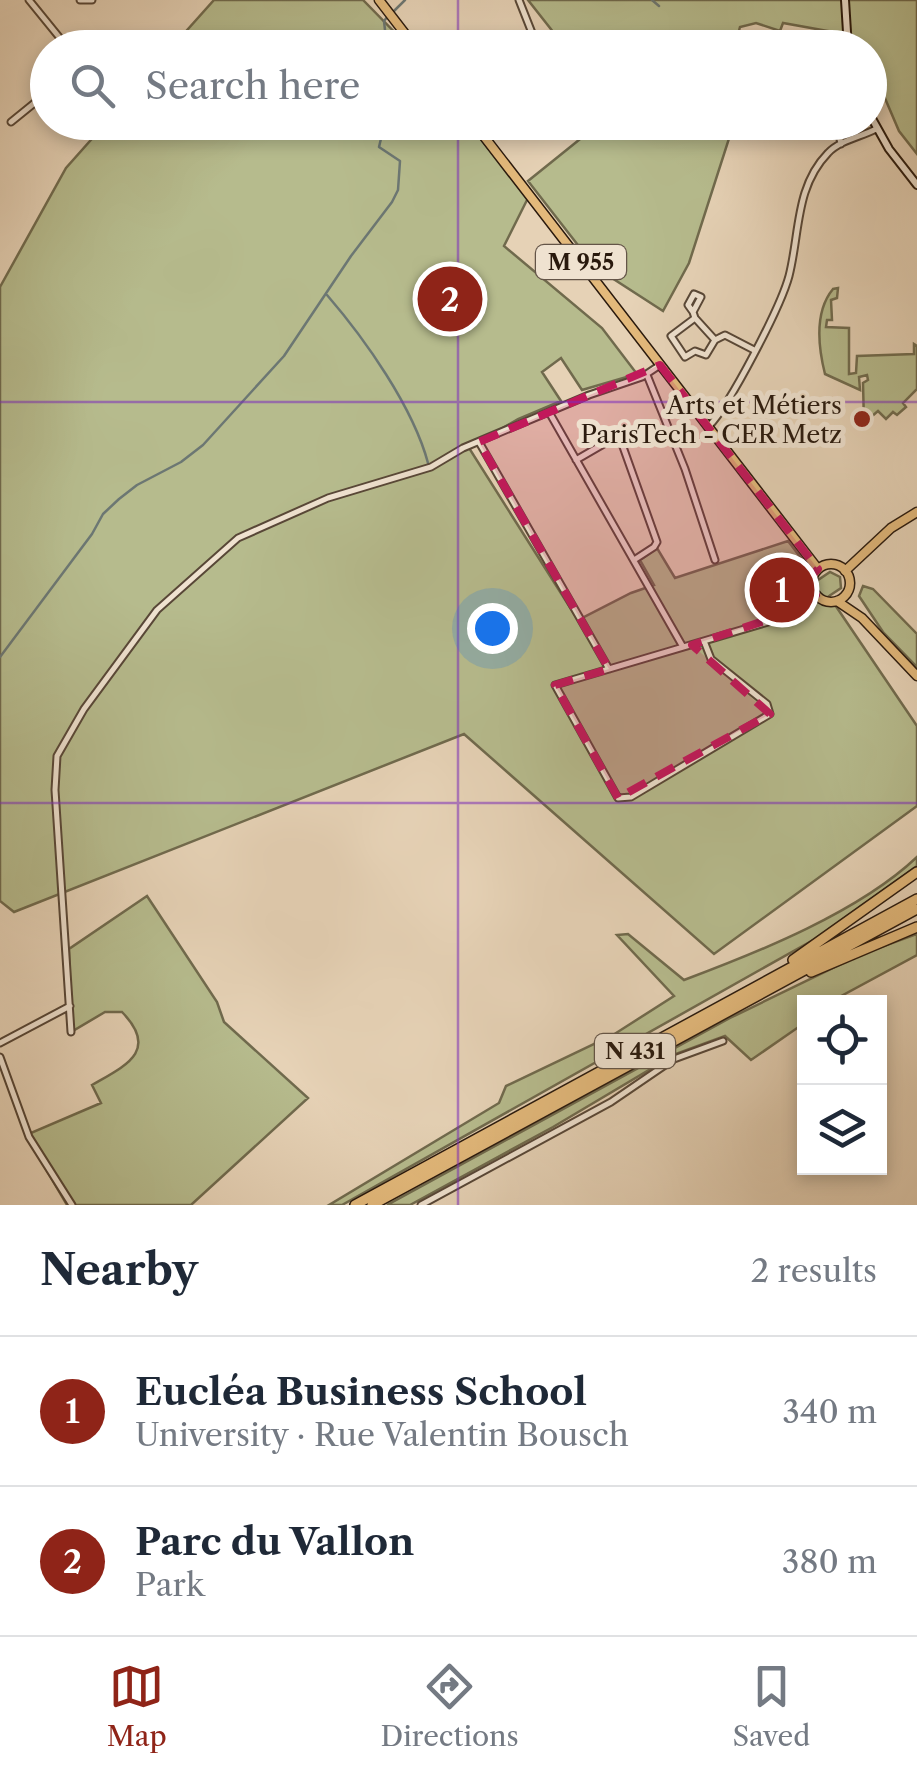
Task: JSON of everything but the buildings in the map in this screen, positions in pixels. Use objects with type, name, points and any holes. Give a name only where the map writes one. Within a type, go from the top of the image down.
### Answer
[{"type":"highway","points":[[740,999],[917,872]]},
{"type":"highway","name":"N 431","points":[[372,1205],[917,899]]},
{"type":"highway","name":"N 431","points":[[355,1205],[917,909]]},
{"type":"highway","points":[[740,999],[917,927]]},
{"type":"main road","points":[[379,0],[402,30]]},
{"type":"main road","name":"M 955","points":[[487,140],[818,569]]},
{"type":"main road","points":[[845,571],[891,528],[917,512]]},
{"type":"main road","points":[[862,618],[848,590],[845,571],[832,565],[818,569],[812,584],[816,596],[836,601],[862,618],[917,676]]},
{"type":"main road","points":[[836,601],[848,590]]},
{"type":"street","points":[[29,0],[53,30]]},
{"type":"street","points":[[80,0],[92,0]]},
{"type":"street","points":[[519,0],[531,30]]},
{"type":"street","points":[[845,0],[847,30]]},
{"type":"street","points":[[11,122],[30,107]]},
{"type":"street","points":[[840,140],[841,144]]},
{"type":"street","points":[[707,428],[737,385],[787,282],[802,198],[810,177],[830,150],[850,140]]},
{"type":"street","points":[[884,140],[917,185]]},
{"type":"street","points":[[714,340],[694,315],[671,336],[685,357],[695,351],[706,355],[714,340],[725,336],[754,350]]},
{"type":"street","points":[[71,1032],[55,770],[62,744],[84,709],[158,610],[238,538],[328,498],[431,467],[443,457],[647,375],[660,365]]},
{"type":"street","points":[[647,375],[686,469],[715,560]]},
{"type":"street","points":[[549,412],[683,647]]},
{"type":"street","points":[[479,442],[609,669]]},
{"type":"street","points":[[576,460],[607,442],[622,444],[656,542],[634,560]]},
{"type":"street","points":[[704,641],[711,659],[767,704],[770,714],[624,800],[613,793],[555,685],[784,617],[816,596]]},
{"type":"street","points":[[0,1043],[70,1006]]},
{"type":"street","points":[[421,1205],[610,1102],[674,1059],[723,1041]]},
{"type":"street","points":[[0,1057],[30,1137],[72,1205]]},
{"type":"highlighted area","points":[[660,365],[818,569],[807,581],[816,595],[800,609],[692,645],[770,714],[618,798],[555,685],[609,669],[479,442]]},
{"type":"green space","points":[[214,0],[363,0],[392,30],[187,30]]},
{"type":"green space","points":[[528,0],[917,0],[917,154],[899,131],[887,103],[887,30],[822,30],[783,23],[777,30],[756,23],[739,30],[552,30]]},
{"type":"green space","points":[[91,140],[482,140],[528,198],[504,246],[602,328],[637,374],[582,390],[561,358],[542,372],[561,401],[518,419],[469,448],[578,620],[654,585],[640,560],[657,548],[675,578],[788,541],[818,580],[830,572],[840,577],[841,588],[829,596],[917,726],[917,806],[714,954],[464,734],[14,912],[0,901],[0,287],[66,168]]},
{"type":"green space","points":[[579,140],[729,140],[689,263],[663,311],[595,267],[528,181]]},
{"type":"green space","points":[[838,288],[837,298],[831,300],[832,320],[827,320],[826,327],[849,328],[849,374],[856,373],[857,356],[914,354],[914,344],[917,346],[917,389],[897,415],[893,412],[886,419],[878,411],[864,423],[863,383],[868,380],[867,375],[859,377],[860,390],[825,374],[820,319],[827,298]]},
{"type":"green space","points":[[863,586],[873,589],[917,634],[917,667],[883,632],[859,596]]},
{"type":"green space","points":[[917,857],[917,866],[815,939],[342,1205],[329,1205],[499,1103],[506,1086],[613,1035],[674,996],[617,935],[628,934],[684,980],[838,913]]},
{"type":"green space","points":[[147,896],[217,1002],[224,1022],[308,1098],[191,1205],[67,1205],[26,1135],[101,1103],[92,1085],[126,1064],[138,1047],[133,1026],[122,1012],[105,1012],[71,1032],[69,949]]},
{"type":"green space","points":[[917,934],[917,955],[843,995],[797,995],[797,1028],[751,1060],[725,1036],[676,1054],[410,1205],[387,1205],[730,1018],[862,954]]},
{"type":"waterway","points":[[394,11],[405,0]]},
{"type":"waterway","points":[[652,0],[659,6]]},
{"type":"waterway","points":[[385,30],[388,16]]},
{"type":"waterway","points":[[0,657],[103,514],[137,485],[181,462],[203,445],[284,356],[398,190],[400,161],[379,147],[381,140]]},
{"type":"waterway","points":[[327,295],[386,374],[411,419],[428,463]]},
{"type":"place","name":"Parc du Vallon","points":[[450,299]]},
{"type":"place","name":"Arts et Métiers ParisTech - CER Metz","points":[[862,419]]},
{"type":"place","name":"Eucléa Business School","points":[[782,590]]}]
